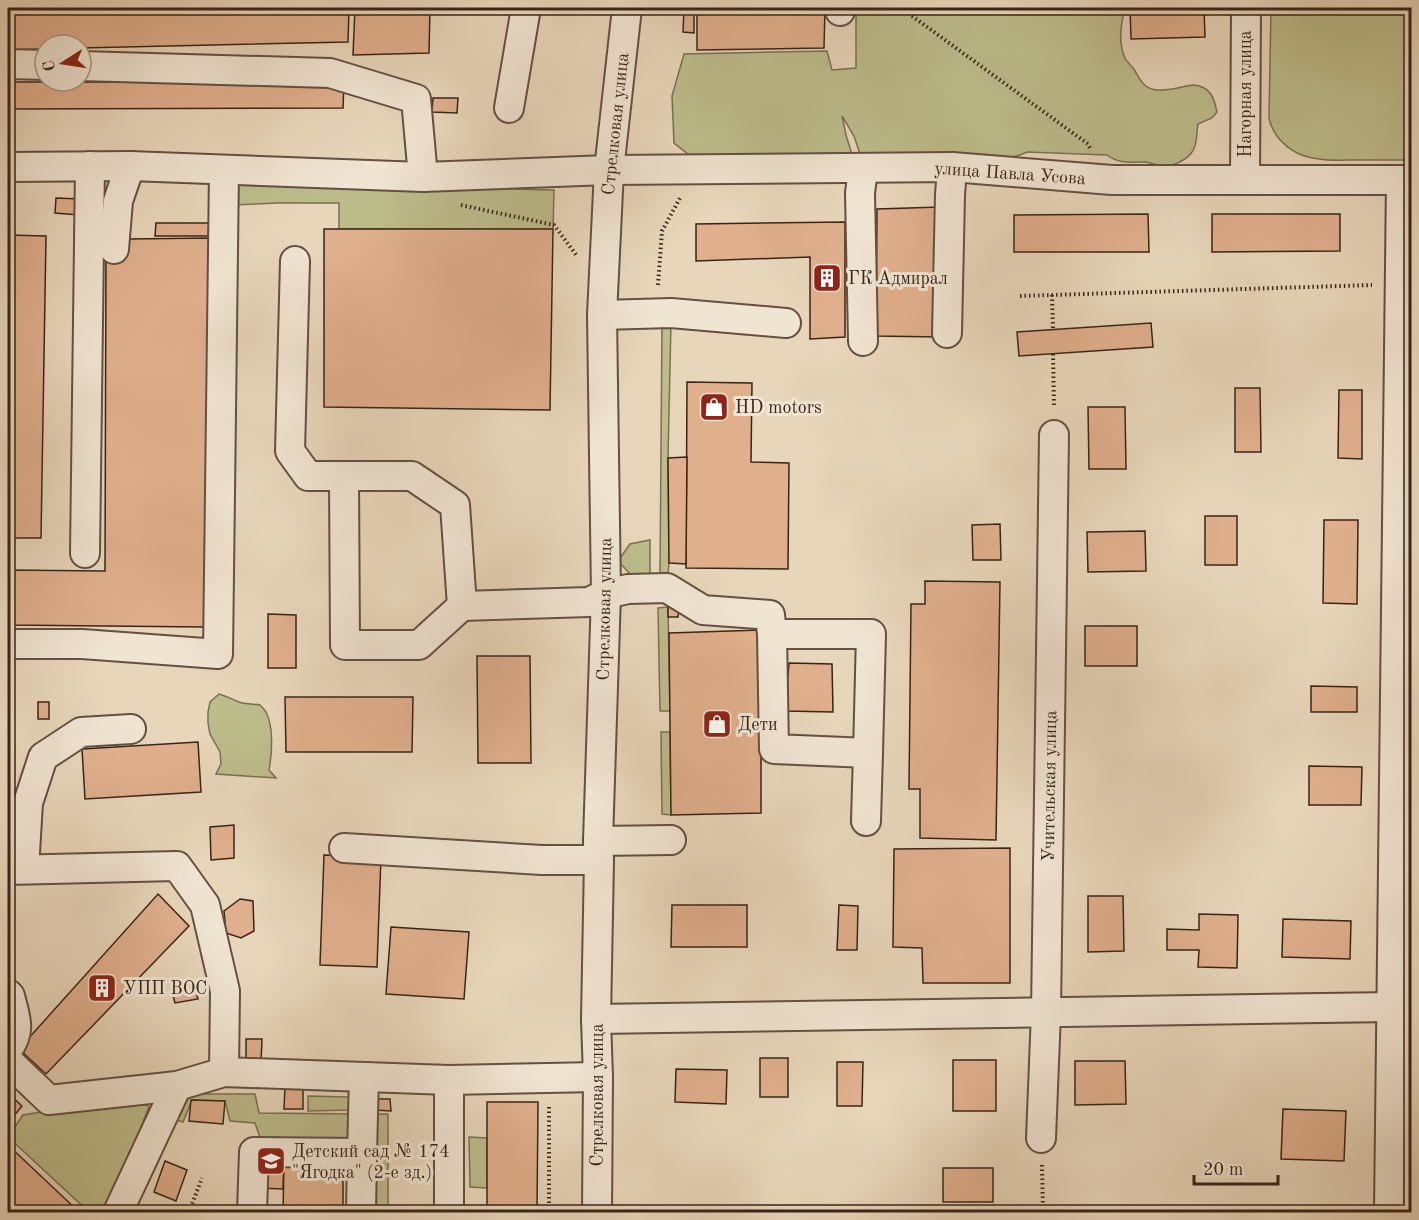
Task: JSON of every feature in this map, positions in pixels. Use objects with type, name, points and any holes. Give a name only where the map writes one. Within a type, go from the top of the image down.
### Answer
[{"type":"street","points":[[510,108],[526,8]]},
{"type":"street","name":"Стрелковая улица","points":[[597,1212],[598,850],[606,594],[602,315],[609,170],[627,8]]},
{"type":"street","name":"Нагорная улица","points":[[1245,180],[1246,8]]},
{"type":"street","points":[[8,64],[33,65]]},
{"type":"street","points":[[93,66],[330,73],[416,99],[423,177]]},
{"type":"street","points":[[85,553],[101,245],[90,166]]},
{"type":"street","points":[[101,245],[130,166]]},
{"type":"street","name":"улица Павла Усова","points":[[8,167],[130,166],[423,177],[609,170],[952,167],[1112,180],[1406,180]]},
{"type":"street","points":[[947,333],[952,167]]},
{"type":"street","points":[[863,169],[861,193],[863,341]]},
{"type":"street","points":[[8,644],[82,644],[218,654],[224,170]]},
{"type":"street","points":[[1389,1212],[1400,285],[1406,180]]},
{"type":"street","points":[[294,261],[290,451],[308,476],[412,476],[455,505],[462,606]]},
{"type":"street","points":[[602,315],[671,313],[786,323]]},
{"type":"street","name":"Учительская улица","points":[[1041,1138],[1046,1013],[1054,435]]},
{"type":"street","points":[[344,476],[345,645],[419,645],[462,606],[589,602],[606,594],[628,589],[667,588],[703,610],[770,615],[774,749],[868,753]]},
{"type":"street","points":[[772,634],[871,634],[866,822]]},
{"type":"street","points":[[131,729],[81,732],[42,757],[28,803],[16,869],[177,866],[205,905],[225,991],[224,1072]]},
{"type":"street","points":[[344,848],[543,860],[671,840]]},
{"type":"street","points":[[8,994],[17,1026],[13,1042],[8,1048]]},
{"type":"street","points":[[596,1019],[1392,1007]]},
{"type":"street","points":[[8,1061],[49,1100],[177,1086],[224,1072],[449,1080],[598,1077]]},
{"type":"street","points":[[361,1212],[364,1077]]},
{"type":"street","points":[[449,1080],[449,1212]]},
{"type":"street","points":[[118,1212],[177,1086]]},
{"type":"street","points":[[252,1212],[254,1152],[362,1153]]},
{"type":"path","points":[[901,8],[1088,144],[1112,180]]},
{"type":"path","points":[[657,289],[662,231],[683,194]]},
{"type":"path","points":[[451,203],[554,225],[581,263]]},
{"type":"path","points":[[1020,296],[1400,285]]},
{"type":"path","points":[[1052,295],[1053,330]]},
{"type":"path","points":[[1053,354],[1054,435]]},
{"type":"path","points":[[549,1078],[549,1212]]},
{"type":"path","points":[[1041,1138],[1043,1212]]},
{"type":"path","points":[[189,1212],[202,1178]]},
{"type":"shaded area","points":[[856,8],[1125,8],[1121,46],[1126,59],[1143,83],[1157,90],[1200,86],[1211,94],[1217,112],[1212,118],[1198,124],[1195,146],[1189,155],[1167,166],[1120,161],[1107,155],[1027,152],[1005,159],[860,154],[854,136],[842,116],[853,158],[693,158],[674,143],[672,96],[684,54],[827,51],[832,70],[856,68]]},
{"type":"shaded area","points":[[1271,8],[1411,8],[1411,160],[1310,158],[1294,151],[1281,141],[1269,118]]},
{"type":"shaded area","points":[[236,185],[554,190],[553,229],[339,229],[339,203],[234,205]]},
{"type":"shaded area","points":[[671,322],[668,458],[669,563],[668,575],[660,575],[662,323]]},
{"type":"shaded area","points":[[650,540],[650,575],[632,576],[618,561],[630,544]]},
{"type":"shaded area","points":[[668,607],[670,711],[660,711],[658,608]]},
{"type":"shaded area","points":[[219,694],[241,703],[260,705],[266,712],[271,733],[269,770],[276,778],[216,774],[221,764],[220,752],[210,734],[208,712],[210,702]]},
{"type":"shaded area","points":[[661,732],[670,732],[671,815],[662,814]]},
{"type":"shaded area","points":[[187,1094],[255,1094],[259,1113],[357,1114],[356,1146],[262,1143],[255,1123],[230,1121],[225,1101],[192,1100],[183,1122],[177,1120]]},
{"type":"shaded area","points":[[308,1096],[349,1097],[350,1110],[308,1111]]},
{"type":"shaded area","points":[[134,1097],[149,1107],[107,1212],[89,1212],[8,1137],[23,1115]]},
{"type":"shaded area","points":[[367,1114],[388,1114],[388,1212],[367,1212]]},
{"type":"shaded area","points":[[469,1137],[487,1138],[487,1188],[470,1187]]},
{"type":"building","points":[[8,8],[349,8],[348,42],[93,48],[93,33],[33,33],[33,49],[8,50]]},
{"type":"building","points":[[355,8],[430,8],[429,53],[353,55]]},
{"type":"building","points":[[684,8],[694,8],[694,33],[683,32]]},
{"type":"building","points":[[697,8],[825,8],[824,48],[697,50]]},
{"type":"building","points":[[1130,8],[1204,8],[1205,37],[1131,39]]},
{"type":"building","points":[[8,82],[33,82],[33,93],[93,93],[93,82],[344,82],[343,108],[8,109]]},
{"type":"building","points":[[433,98],[458,98],[457,113],[432,112]]},
{"type":"building","points":[[56,198],[80,199],[79,215],[55,213]]},
{"type":"building","points":[[941,207],[940,337],[876,336],[877,209]]},
{"type":"building","points":[[1148,214],[1149,252],[1014,252],[1014,215]]},
{"type":"building","points":[[1212,214],[1340,214],[1340,251],[1212,252]]},
{"type":"building","name":"ГК Адмирал","points":[[845,222],[845,337],[810,339],[810,257],[696,261],[696,224]]},
{"type":"building","points":[[156,223],[209,223],[208,236],[155,236]]},
{"type":"building","points":[[324,229],[553,229],[550,410],[324,407]]},
{"type":"building","points":[[8,235],[46,236],[41,538],[8,538]]},
{"type":"building","points":[[212,238],[205,627],[8,625],[8,570],[105,571],[106,249],[126,239]]},
{"type":"building","points":[[1151,323],[1153,347],[1019,356],[1017,332]]},
{"type":"building","points":[[687,382],[752,383],[751,462],[789,463],[788,569],[686,568]]},
{"type":"building","points":[[1235,388],[1260,388],[1261,452],[1235,452]]},
{"type":"building","points":[[1339,390],[1362,390],[1362,459],[1338,458]]},
{"type":"building","points":[[1088,407],[1125,407],[1126,469],[1089,469]]},
{"type":"building","points":[[687,457],[686,564],[669,563],[668,458]]},
{"type":"building","points":[[1205,516],[1237,516],[1237,565],[1205,565]]},
{"type":"building","points":[[1324,520],[1358,520],[1357,604],[1323,603]]},
{"type":"building","points":[[1000,524],[1001,560],[973,560],[972,525]]},
{"type":"building","points":[[1145,531],[1146,571],[1088,572],[1087,532]]},
{"type":"building","points":[[925,581],[1000,582],[996,840],[920,838],[920,789],[909,789],[911,604],[925,604]]},
{"type":"building","points":[[668,607],[679,607],[678,617],[668,617]]},
{"type":"building","points":[[268,614],[296,615],[296,668],[268,668]]},
{"type":"building","points":[[1085,626],[1137,626],[1137,666],[1085,666]]},
{"type":"building","points":[[761,630],[761,813],[671,815],[669,633]]},
{"type":"building","points":[[477,656],[530,656],[531,763],[478,763]]},
{"type":"building","points":[[789,663],[832,664],[833,712],[785,711]]},
{"type":"building","points":[[1311,686],[1357,687],[1357,712],[1311,712]]},
{"type":"building","points":[[285,697],[413,697],[412,752],[286,752]]},
{"type":"building","points":[[38,702],[49,702],[49,719],[38,719]]},
{"type":"building","points":[[198,742],[201,792],[85,799],[82,749]]},
{"type":"building","points":[[1309,766],[1362,767],[1361,805],[1309,805]]},
{"type":"building","points":[[234,825],[234,858],[211,860],[210,827]]},
{"type":"building","points":[[1010,848],[1010,983],[923,983],[922,948],[893,947],[894,849]]},
{"type":"building","points":[[324,855],[381,857],[377,967],[320,965]]},
{"type":"building","name":"УПП ВОС","points":[[158,894],[189,926],[46,1074],[19,1049]]},
{"type":"building","points":[[1088,896],[1123,896],[1124,951],[1088,952]]},
{"type":"building","points":[[240,899],[253,901],[254,931],[241,938],[226,933],[224,911]]},
{"type":"building","points":[[672,905],[747,905],[747,947],[671,947]]},
{"type":"building","points":[[839,905],[858,906],[857,950],[837,950]]},
{"type":"building","points":[[1199,914],[1238,915],[1237,968],[1198,967],[1199,950],[1167,950],[1167,929],[1199,930]]},
{"type":"building","points":[[1283,919],[1351,921],[1350,959],[1282,957]]},
{"type":"building","points":[[391,927],[469,932],[464,999],[386,994]]},
{"type":"building","points":[[194,983],[198,999],[175,1003],[171,988]]},
{"type":"building","points":[[246,1039],[262,1039],[261,1063],[246,1062]]},
{"type":"building","points":[[760,1058],[788,1058],[788,1097],[760,1097]]},
{"type":"building","points":[[953,1060],[996,1060],[996,1111],[953,1111]]},
{"type":"building","points":[[1075,1061],[1125,1061],[1126,1104],[1075,1105]]},
{"type":"building","points":[[837,1062],[863,1062],[862,1106],[837,1106]]},
{"type":"building","points":[[676,1069],[727,1070],[726,1104],[675,1102]]},
{"type":"building","points":[[303,1085],[303,1109],[284,1109],[285,1086]]},
{"type":"building","points":[[8,1093],[22,1106],[8,1123]]},
{"type":"building","points":[[376,1099],[390,1099],[391,1111],[375,1110]]},
{"type":"building","points":[[191,1100],[225,1101],[223,1124],[189,1121]]},
{"type":"building","points":[[487,1102],[538,1102],[537,1212],[487,1212]]},
{"type":"building","points":[[1283,1109],[1346,1111],[1344,1161],[1281,1159]]},
{"type":"building","points":[[8,1145],[79,1212],[8,1212]]},
{"type":"building","points":[[259,1155],[284,1162],[283,1189],[259,1188]]},
{"type":"building","points":[[165,1161],[187,1170],[176,1201],[154,1192]]},
{"type":"building","points":[[343,1161],[343,1212],[283,1212],[284,1162]]},
{"type":"building","points":[[943,1168],[993,1168],[993,1202],[943,1202]]},
{"type":"building","points":[[1286,1206],[1355,1206],[1355,1212],[1286,1212]]},
{"type":"building","points":[[1072,1208],[1117,1210],[1117,1212],[1072,1212]]},
{"type":"place","name":"ГК Адмирал","points":[[827,278]]},
{"type":"place","name":"HD motors","points":[[714,407]]},
{"type":"place","name":"Дети","points":[[717,724]]},
{"type":"place","name":"УПП ВОС","points":[[102,988]]},
{"type":"place","name":"Детский сад № 174 \"Ягодка\" (2-е зд.)","points":[[271,1161]]}]
